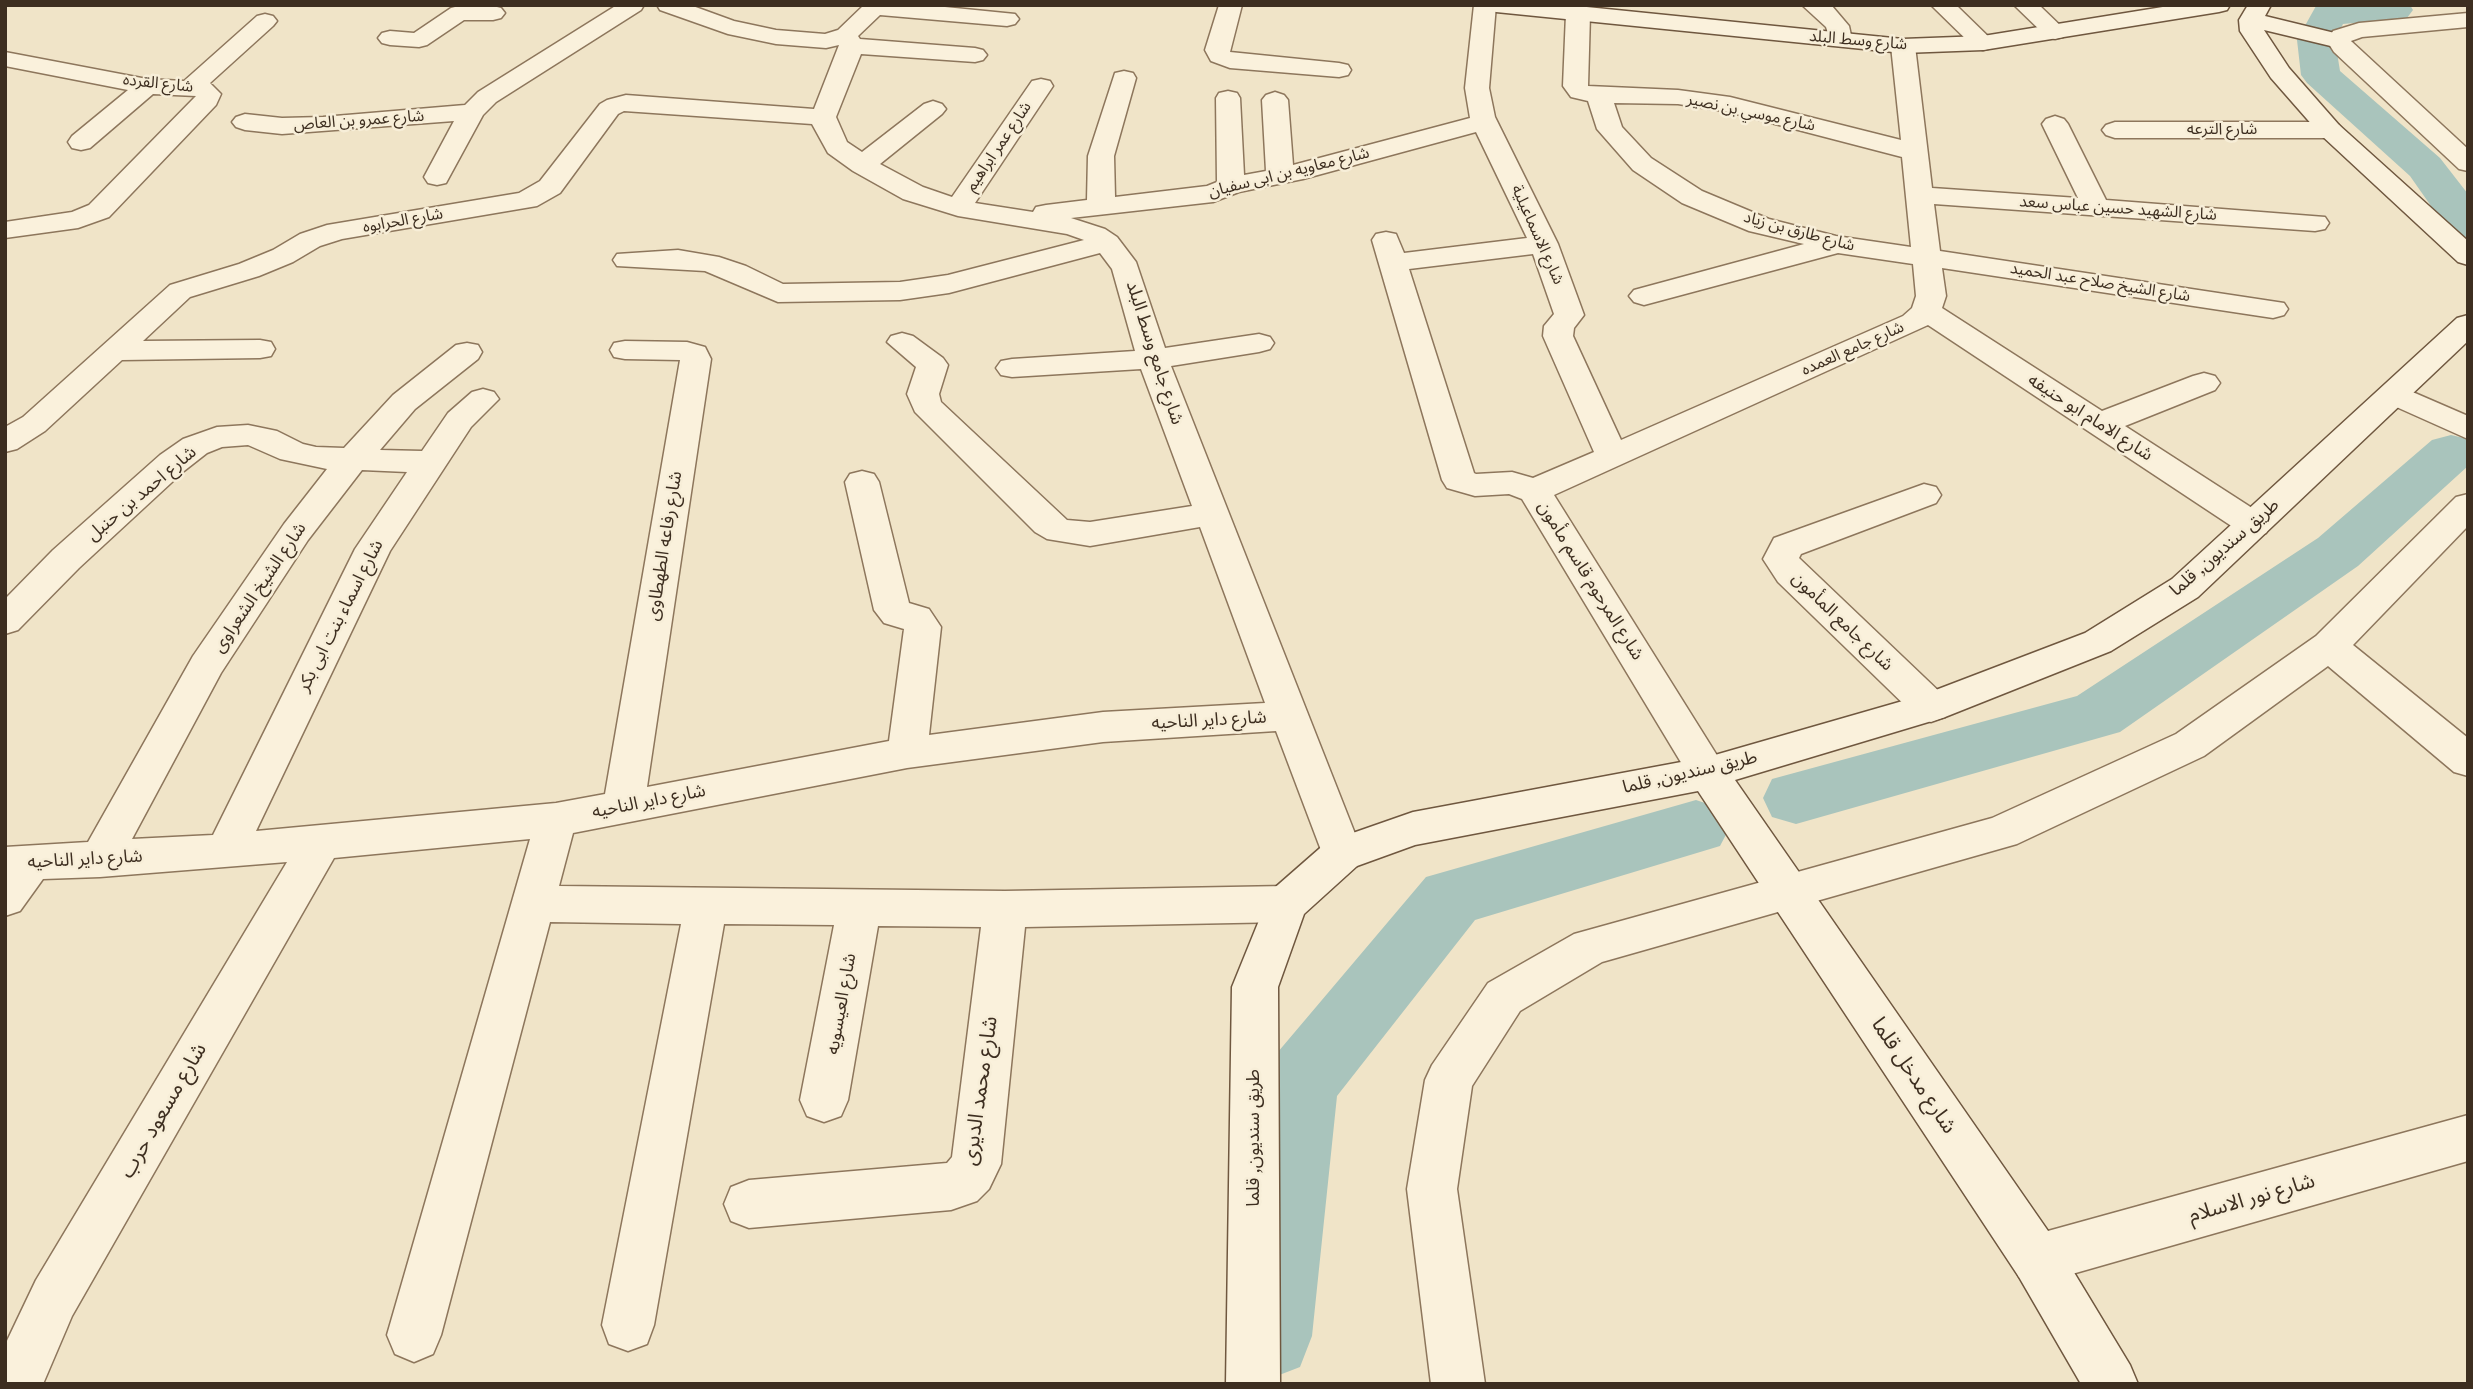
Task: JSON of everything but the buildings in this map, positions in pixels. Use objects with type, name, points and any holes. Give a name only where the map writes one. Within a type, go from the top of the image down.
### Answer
[{"type":"street","points":[[437,177],[472,112],[487,97],[633,5]]},
{"type":"street","points":[[1231,5],[1217,53],[1224,59],[1339,70]]},
{"type":"street","points":[[1813,5],[1824,11],[1837,26],[1840,40]]},
{"type":"street","points":[[1941,5],[1983,43]]},
{"type":"street","points":[[2025,5],[2054,32]]},
{"type":"street","name":"شارع وسط البلد","points":[[1499,6],[1903,46],[1983,43],[2219,5]]},
{"type":"street","points":[[2445,5],[2468,20]]},
{"type":"street","points":[[823,117],[849,41],[877,6],[1007,19]]},
{"type":"street","name":"شارع الاسماعيلية","points":[[1499,6],[1477,88],[1484,122],[1544,244],[1569,315],[1559,326],[1558,336],[1612,456]]},
{"type":"street","points":[[683,8],[728,27],[776,37],[849,41],[975,55]]},
{"type":"street","points":[[390,38],[419,40],[459,13],[498,9]]},
{"type":"street","points":[[454,43],[498,9]]},
{"type":"street","points":[[2468,163],[2342,47],[2339,41],[2252,9],[2252,31],[2280,73],[2330,130],[2468,256]]},
{"type":"street","points":[[1578,14],[1576,88],[1580,92],[1599,95]]},
{"type":"street","points":[[2339,41],[2342,36],[2359,30],[2468,20]]},
{"type":"street","points":[[191,87],[257,28],[222,33]]},
{"type":"street","points":[[1903,46],[1931,296],[1926,311]]},
{"type":"street","name":"شارع القرده","points":[[5,59],[147,86],[204,89],[209,94],[207,100],[106,206],[78,220],[5,230]]},
{"type":"street","points":[[1101,207],[1101,156],[1124,78]]},
{"type":"street","points":[[81,142],[147,86]]},
{"type":"street","name":"شارع عمر ابراهيم","points":[[958,208],[1041,86]]},
{"type":"street","name":"شارع موسي بن نصير","points":[[1599,95],[1678,97],[1730,105],[1915,152]]},
{"type":"street","name":"شارع طارق بن زياد","points":[[1599,95],[1610,129],[1626,147],[1642,164],[1692,197],[1759,225],[1836,244],[1926,257]]},
{"type":"street","points":[[1228,98],[1231,186]]},
{"type":"street","points":[[1275,100],[1280,176]]},
{"type":"street","name":"شارع الحرابوه","points":[[5,442],[34,424],[111,351],[180,291],[249,270],[319,237],[449,212],[514,204],[544,192],[609,109],[616,105],[626,103],[823,117]]},
{"type":"street","points":[[862,164],[933,109]]},
{"type":"street","name":"شارع عمرو بن العاص","points":[[245,122],[282,126],[323,125],[472,112]]},
{"type":"street","name":"شارع جامع وسط البلد","points":[[823,117],[837,146],[862,164],[913,193],[958,208],[1073,227],[1107,243],[1126,268],[1153,359],[1342,854]]},
{"type":"street","name":"شارع معاويه بن ابى سفيان","points":[[1006,217],[1213,194],[1231,186],[1280,176],[1484,122]]},
{"type":"street","points":[[2055,124],[2096,207]]},
{"type":"street","name":"شارع الترعه","points":[[2115,130],[2330,130]]},
{"type":"street","name":"شارع الشهيد حسين عباس سعد","points":[[1920,195],[2315,223]]},
{"type":"street","points":[[627,260],[709,263],[736,271],[768,289],[785,293],[900,291],[949,284],[1107,243]]},
{"type":"street","name":"شارع المرحوم قاسم مأمون","points":[[1544,244],[1389,251],[1459,480],[1475,485],[1512,483],[1534,491],[1709,773]]},
{"type":"street","points":[[1644,296],[1836,244]]},
{"type":"street","name":"شارع الشيخ صلاح عبد الحميد","points":[[1926,257],[2273,309]]},
{"type":"street","points":[[2122,287],[2135,316]]},
{"type":"street","name":"شارع جامع العمده","points":[[1534,491],[1914,322],[1926,311]]},
{"type":"street","name":"شارع الامام ابو حنيفه","points":[[1926,311],[2254,525]]},
{"type":"street","name":"طريق سنديون, قلما","points":[[1253,1384],[1255,987],[1286,904],[1342,854],[1413,829],[1709,773],[1931,707],[2098,642],[2185,588],[2468,324]]},
{"type":"street","points":[[902,342],[932,365],[923,394],[926,405],[1047,524],[1059,531],[1090,534],[1212,514]]},
{"type":"street","points":[[1012,368],[1153,359],[1259,343]]},
{"type":"street","points":[[111,351],[260,349]]},
{"type":"street","name":"شارع رفاعه الطهطاوى","points":[[623,807],[696,359],[694,354],[687,351],[625,350]]},
{"type":"street","name":"شارع الشيخ الشعراوى","points":[[100,860],[206,667],[296,532],[404,402],[467,352]]},
{"type":"street","points":[[2100,424],[2204,383]]},
{"type":"street","points":[[2394,394],[2468,429]]},
{"type":"street","name":"شارع اسماء بنت ابى بكر","points":[[226,851],[373,549],[459,420],[483,399]]},
{"type":"street","name":"شارع احمد بن حنبل","points":[[5,621],[66,559],[195,446],[217,437],[248,435],[265,438],[292,452],[316,458],[431,462]]},
{"type":"street","points":[[862,482],[892,610],[897,614],[916,618],[923,627],[907,753]]},
{"type":"street","name":"شارع جامع المأمون","points":[[1924,495],[1786,545],[1781,559],[1791,573],[1931,707]]},
{"type":"street","points":[[1458,1384],[1432,1189],[1449,1080],[1504,998],[1590,947],[1789,893],[2014,827],[2190,745],[2329,646],[2468,506]]},
{"type":"street","points":[[2329,646],[2468,761]]},
{"type":"street","name":"شارع داير الناحيه","points":[[18,863],[226,851],[555,820],[907,753],[1103,727],[1289,716]]},
{"type":"street","name":"شارع مدخل قلما","points":[[1709,773],[2036,1259],[2111,1384]]},
{"type":"street","points":[[414,1335],[555,820]]},
{"type":"street","name":"شارع مسعود حرب","points":[[15,1384],[54,1298],[321,843]]},
{"type":"street","points":[[5,898],[18,863]]},
{"type":"street","points":[[532,904],[1005,909],[1286,904]]},
{"type":"street","points":[[628,1325],[706,906]]},
{"type":"street","name":"شارع العيسويه","points":[[824,1101],[859,908]]},
{"type":"street","name":"شارع محمد الديرى","points":[[749,1204],[951,1186],[959,1184],[972,1172],[976,1164],[1005,909]]},
{"type":"street","name":"شارع نور الاسلام","points":[[2036,1259],[2468,1138]]},
{"type":"waterway","points":[[2394,10],[2329,14],[2316,40],[2321,75],[2425,167],[2468,226]]},
{"type":"waterway","points":[[1796,798],[2097,715],[2338,552],[2451,452]]},
{"type":"waterway","points":[[1269,1336],[1299,1084],[1451,898],[1696,827]]}]
